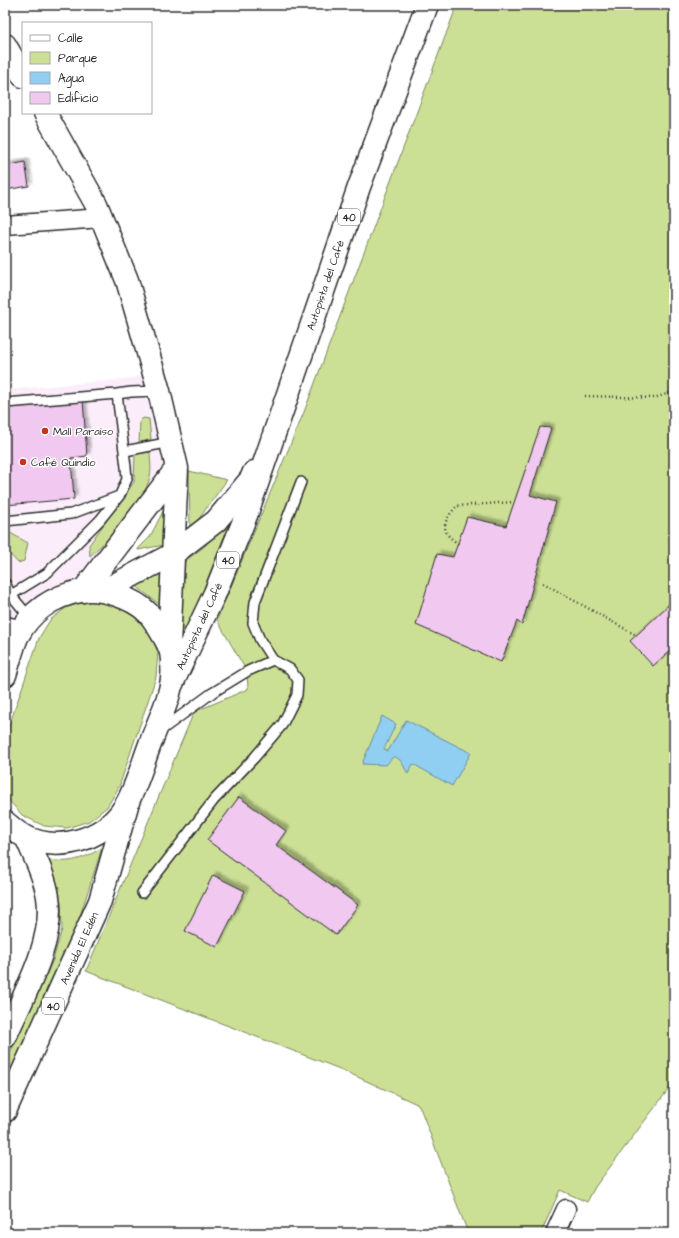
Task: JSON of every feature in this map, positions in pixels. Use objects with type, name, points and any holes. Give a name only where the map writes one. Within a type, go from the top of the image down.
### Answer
[{"type":"main road","name":"Autopista del Café","points":[[171,686],[215,593],[247,513],[360,187],[427,5]]},
{"type":"main road","points":[[5,44],[22,74]]},
{"type":"main road","points":[[46,114],[96,204],[127,280],[159,391],[178,468],[169,647]]},
{"type":"main road","name":"Autopista del Café","points":[[93,591],[173,554],[216,521],[251,479],[275,430]]},
{"type":"main road","points":[[93,591],[178,468]]},
{"type":"main road","name":"40","points":[[5,675],[19,624],[48,603],[65,594],[93,591],[127,598],[147,612],[169,647],[173,664],[171,686],[153,737],[128,802],[113,822],[94,835],[77,842],[62,844],[46,843],[13,832]]},
{"type":"main road","name":"Avenida El Edén","points":[[5,1111],[100,901],[128,802]]},
{"type":"main road","name":"40","points":[[5,1037],[40,959],[47,934],[49,908],[48,895],[39,867],[13,832]]},
{"type":"street","points":[[5,225],[102,218]]},
{"type":"street","points":[[555,1233],[566,1210]]},
{"type":"lane","points":[[5,403],[159,391]]},
{"type":"lane","points":[[11,595],[47,573],[100,520],[120,496],[127,479],[117,394]]},
{"type":"lane","points":[[124,451],[171,442]]},
{"type":"lane","points":[[142,893],[214,800],[254,758],[282,725],[297,695],[298,680],[290,669],[273,660],[260,640],[253,623],[255,602],[301,482]]},
{"type":"lane","points":[[5,521],[71,514],[120,496]]},
{"type":"lane","points":[[5,583],[11,595],[19,624]]},
{"type":"lane","points":[[153,737],[212,693],[248,671],[273,660]]},
{"type":"path","points":[[586,396],[654,398],[670,393],[674,388]]},
{"type":"path","points":[[458,544],[446,534],[445,524],[449,515],[457,506],[514,502]]},
{"type":"path","points":[[543,583],[636,635]]},
{"type":"shaded area","points":[[154,373],[177,468],[83,591],[48,603],[5,675],[5,390],[127,379]]},
{"type":"green space","points":[[457,5],[674,5],[674,1082],[595,1187],[587,1202],[560,1190],[541,1233],[468,1233],[419,1105],[340,1069],[86,971],[194,712],[248,689],[247,672],[217,620],[304,412]]},
{"type":"green space","points":[[143,418],[149,419],[151,439],[139,443],[140,421]]},
{"type":"green space","points":[[150,452],[151,473],[141,499],[126,520],[90,556],[89,545],[134,482],[135,454]]},
{"type":"green space","points":[[189,471],[227,480],[190,531]]},
{"type":"green space","points":[[165,507],[164,545],[138,550],[150,537]]},
{"type":"green space","points":[[234,510],[177,661],[185,561],[205,546]]},
{"type":"green space","points":[[5,530],[28,543],[24,561],[18,563],[5,549]]},
{"type":"green space","points":[[161,574],[160,605],[131,582],[132,579]]},
{"type":"green space","points":[[88,600],[109,601],[132,611],[149,629],[158,652],[156,677],[119,787],[107,807],[89,821],[67,828],[44,826],[22,815],[6,797],[5,738],[39,638],[50,620],[67,607]]},
{"type":"green space","points":[[102,848],[76,928],[5,1084],[5,1064],[53,960],[62,929],[61,902],[56,884],[43,859],[67,861],[80,859]]},
{"type":"water","points":[[382,716],[396,724],[384,749],[388,751],[406,720],[471,753],[452,786],[413,764],[408,774],[401,761],[396,757],[393,757],[386,765],[362,764]]},
{"type":"building","points":[[25,162],[29,186],[5,190],[5,166]]},
{"type":"building","name":"Mall Paraíso","points":[[83,400],[87,456],[71,458],[74,499],[5,505],[5,406]]},
{"type":"building","points":[[540,427],[551,428],[530,495],[556,502],[522,625],[517,621],[501,662],[416,625],[437,554],[453,557],[467,517],[506,526]]},
{"type":"building","points":[[674,600],[674,647],[653,666],[630,641]]},
{"type":"building","points":[[239,797],[286,831],[276,845],[358,905],[336,935],[207,840]]},
{"type":"building","points":[[213,875],[245,891],[217,947],[185,931]]},
{"type":"place","name":"Mall Paraíso","points":[[45,431]]},
{"type":"place","name":"Café Quindío","points":[[23,462]]}]
